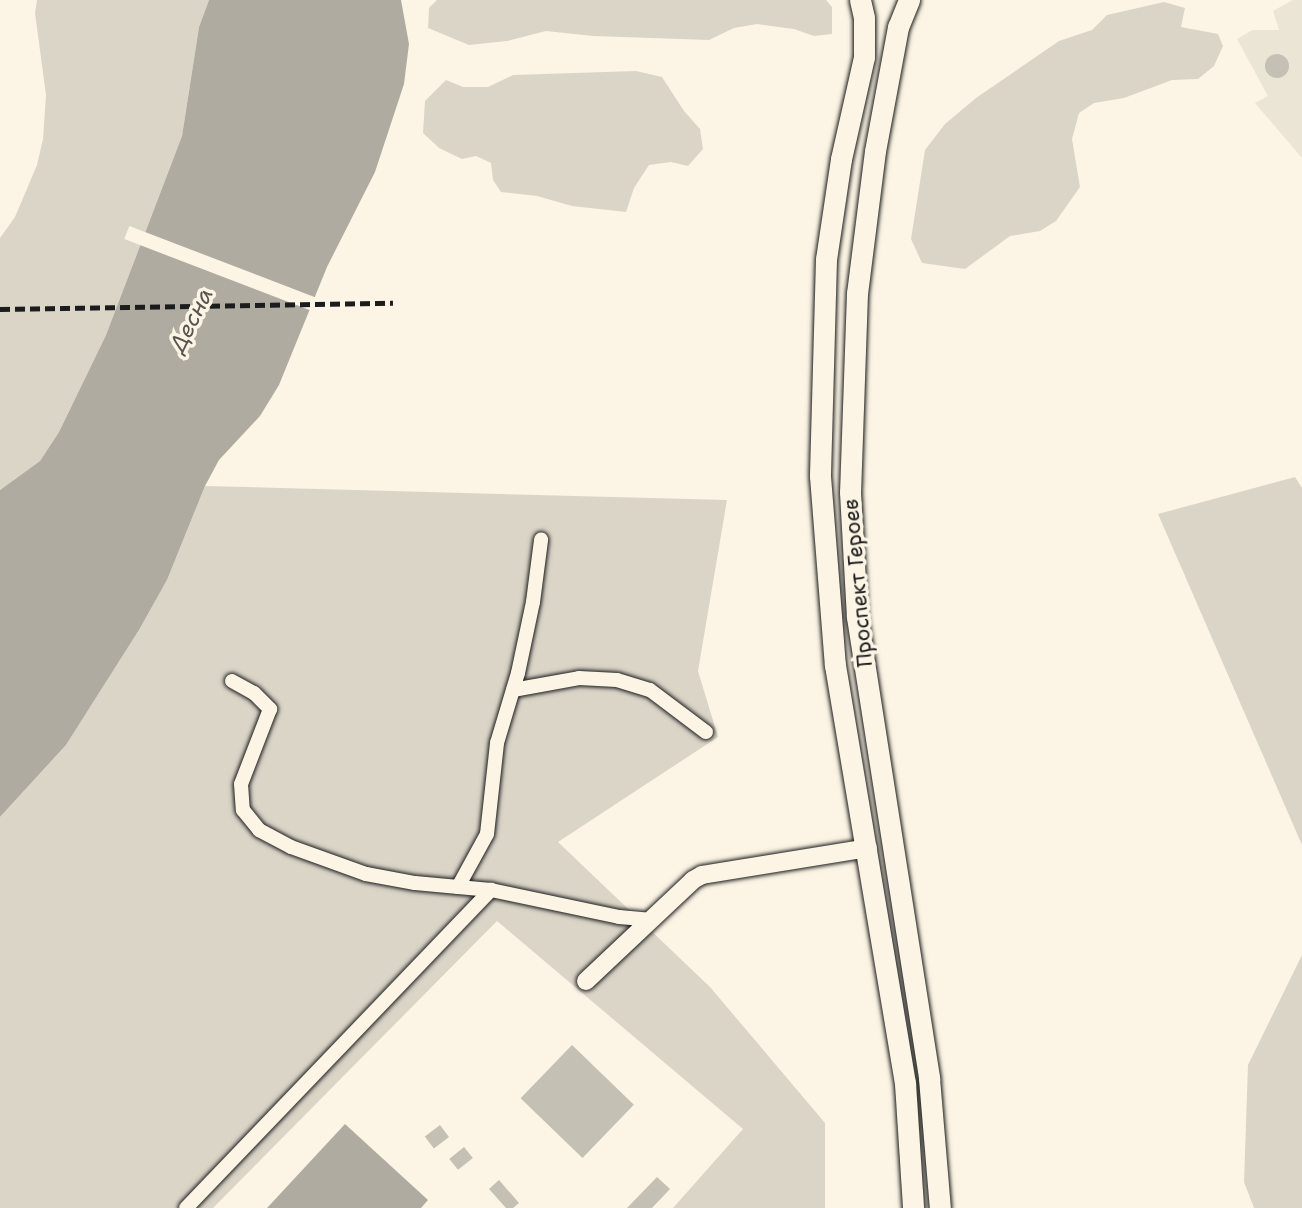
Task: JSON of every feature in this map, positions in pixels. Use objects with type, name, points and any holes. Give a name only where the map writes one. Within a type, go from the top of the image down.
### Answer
[{"type":"main road","name":"Проспект Героев","points":[[860,0],[864,18],[863,57],[841,159],[826,260],[820,476],[835,665],[868,848],[905,1083],[913,1208]]},
{"type":"main road","name":"Проспект Героев","points":[[909,0],[898,27],[875,151],[857,293],[850,492],[857,617],[929,1077],[940,1208]]},
{"type":"street","points":[[458,887],[487,834],[497,743],[513,690],[533,602],[541,540]]},
{"type":"street","points":[[513,690],[579,678],[617,680],[650,690],[706,732]]},
{"type":"street","points":[[232,681],[254,694],[270,709],[241,784],[243,810],[259,830],[291,847],[366,874],[491,890],[620,917],[652,920]]},
{"type":"street","points":[[586,981],[693,880],[702,875],[868,848]]},
{"type":"street","points":[[186,1208],[491,890]]},
{"type":"shaded area","points":[[37,0],[209,0],[199,27],[182,136],[106,335],[59,432],[40,461],[0,490],[0,238],[15,217],[37,165],[43,139],[46,95],[35,13]]},
{"type":"shaded area","points":[[437,0],[826,0],[832,7],[832,34],[814,36],[794,29],[757,24],[734,28],[709,40],[593,36],[546,31],[507,41],[469,45],[428,28],[429,8]]},
{"type":"shaded area","points":[[1293,0],[1302,0],[1302,158],[1255,103],[1268,96],[1237,39],[1252,30],[1279,30],[1273,11]]},
{"type":"shaded area","points":[[1164,2],[1185,8],[1181,27],[1218,34],[1223,46],[1214,66],[1198,79],[1172,80],[1124,98],[1094,103],[1079,113],[1072,139],[1080,187],[1056,221],[1040,231],[1010,236],[965,269],[922,263],[911,239],[925,150],[945,124],[976,98],[1059,41],[1092,30],[1107,15]]},
{"type":"shaded area","points":[[636,71],[662,77],[684,111],[700,129],[703,149],[688,166],[671,162],[649,165],[634,188],[626,212],[572,206],[537,196],[501,192],[493,180],[491,163],[476,156],[462,159],[439,148],[423,133],[425,101],[446,80],[463,87],[488,87],[513,75]]},
{"type":"shaded area","points":[[1295,477],[1302,488],[1302,845],[1158,514]]},
{"type":"shaded area","points":[[205,486],[727,500],[698,671],[718,737],[558,842],[710,987],[825,1123],[825,1208],[673,1208],[743,1129],[497,921],[213,1208],[0,1208],[0,817],[66,745],[139,630],[167,580]]},
{"type":"shaded area","points":[[1302,955],[1302,1208],[1254,1208],[1244,1182],[1248,1065]]},
{"type":"water","name":"Десна","points":[[209,0],[401,0],[409,44],[404,84],[375,172],[327,267],[279,385],[260,416],[219,460],[205,486],[167,580],[139,630],[66,745],[0,817],[0,490],[40,461],[59,432],[106,335],[182,136],[199,27]]},
{"type":"water","points":[[345,1124],[428,1200],[421,1208],[267,1208]]},
{"type":"pier","points":[[129,226],[317,298],[312,311],[124,239]]},
{"type":"building","points":[[1277,54],[1286,57],[1289,66],[1286,75],[1277,78],[1268,75],[1265,66],[1268,57]]},
{"type":"building","points":[[572,1045],[634,1105],[582,1158],[521,1098]]},
{"type":"building","points":[[440,1125],[449,1137],[434,1148],[425,1136]]},
{"type":"building","points":[[464,1147],[473,1158],[458,1170],[449,1159]]},
{"type":"building","points":[[657,1177],[670,1189],[652,1208],[627,1208]]},
{"type":"building","points":[[499,1180],[519,1203],[513,1208],[506,1208],[489,1189]]},
{"type":"railway","points":[[0,309],[393,303]]}]
